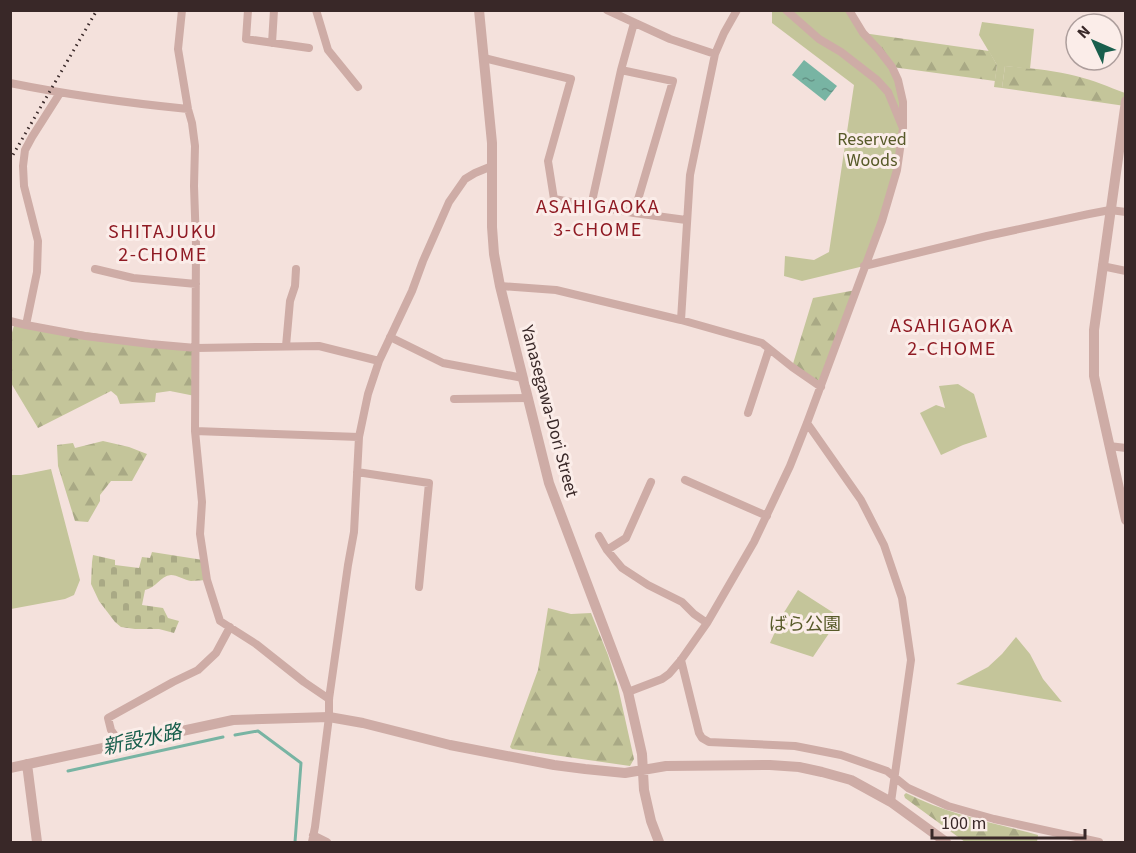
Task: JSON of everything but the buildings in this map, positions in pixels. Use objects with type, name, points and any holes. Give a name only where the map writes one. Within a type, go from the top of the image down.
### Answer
[{"type":"street","points":[[182,10],[178,48],[195,146],[195,431],[202,502],[200,534],[207,580],[220,621],[256,644],[329,699]]},
{"type":"street","points":[[248,10],[246,39],[309,48]]},
{"type":"street","points":[[272,43],[274,10]]},
{"type":"street","points":[[316,10],[328,50],[358,87]]},
{"type":"street","name":"Yanasegawa-Dori Street","points":[[479,10],[490,120],[494,254],[500,286],[549,483],[628,692],[642,754],[644,790],[659,843]]},
{"type":"street","points":[[607,10],[670,39],[715,54]]},
{"type":"street","points":[[681,320],[690,175],[715,54],[737,10]]},
{"type":"street","points":[[786,10],[819,39],[841,52],[877,80],[888,92],[903,128]]},
{"type":"street","points":[[628,692],[662,679],[681,660],[707,623],[754,542],[790,466],[882,221],[897,170],[903,128],[903,102],[898,80],[892,67],[863,33],[849,10]]},
{"type":"street","points":[[591,206],[621,70],[634,23]]},
{"type":"street","points":[[484,58],[571,79],[548,161],[554,199],[686,220]]},
{"type":"street","points":[[621,70],[673,81],[634,213]]},
{"type":"street","points":[[10,83],[60,93],[188,109]]},
{"type":"street","points":[[26,326],[37,272],[38,241],[24,186],[25,150],[60,93]]},
{"type":"street","points":[[1125,101],[1122,153],[1110,210],[1094,330],[1094,376],[1123,500],[1125,520]]},
{"type":"street","points":[[327,843],[312,839],[329,717],[329,699],[354,532],[359,437],[368,393],[379,361],[450,202],[465,179],[492,166]]},
{"type":"street","points":[[864,266],[1110,210],[1125,212]]},
{"type":"street","points":[[1102,266],[1125,271]]},
{"type":"street","points":[[286,346],[296,268]]},
{"type":"street","points":[[95,269],[133,278],[196,284]]},
{"type":"street","points":[[500,286],[556,290],[681,320],[762,343],[792,368],[821,387]]},
{"type":"street","points":[[10,321],[85,336],[196,348],[319,346],[379,361]]},
{"type":"street","points":[[390,337],[443,363],[523,378]]},
{"type":"street","points":[[748,413],[769,349]]},
{"type":"street","points":[[454,399],[528,398]]},
{"type":"street","points":[[807,423],[861,500],[884,546],[902,598],[911,660],[891,802]]},
{"type":"street","points":[[195,431],[359,437]]},
{"type":"street","points":[[1109,446],[1125,448]]},
{"type":"street","points":[[357,471],[429,483],[419,587]]},
{"type":"street","points":[[685,480],[767,516]]},
{"type":"street","points":[[607,550],[626,538],[651,482]]},
{"type":"street","points":[[599,536],[622,568],[648,585],[682,602],[707,623]]},
{"type":"street","points":[[120,744],[111,730],[108,718],[198,670],[216,652],[230,627]]},
{"type":"street","points":[[681,660],[699,733],[709,742],[795,746],[841,755],[887,771],[908,788],[948,806],[1099,843]]},
{"type":"street","points":[[10,768],[233,720],[329,717],[363,723],[450,745],[554,765],[625,773],[666,766],[799,767],[851,780],[891,802],[946,843]]},
{"type":"street","points":[[27,764],[37,843]]},
{"type":"green space","name":"Reserved Woods","points":[[772,11],[849,11],[892,67],[903,102],[897,170],[864,266],[802,281],[784,276],[785,256],[814,260],[829,252],[854,85],[772,23]]},
{"type":"green space","points":[[982,22],[1034,29],[1030,69],[1005,66],[1002,88],[994,87],[997,65],[979,35]]},
{"type":"green space","points":[[863,33],[989,51],[997,65],[995,81],[892,67]]},
{"type":"green space","points":[[1005,66],[1059,72],[1095,82],[1125,93],[1125,106],[1002,88]]},
{"type":"green space","points":[[856,290],[821,387],[792,367],[813,298]]},
{"type":"green space","points":[[15,322],[196,348],[195,396],[170,391],[156,393],[155,402],[120,404],[117,396],[111,391],[38,428],[11,383],[11,336]]},
{"type":"green space","points":[[958,384],[974,394],[987,437],[941,455],[920,413],[936,405],[945,408],[939,386]]},
{"type":"green space","points":[[103,441],[147,454],[132,481],[111,481],[100,495],[100,501],[88,522],[75,521],[58,466],[57,445],[73,443],[75,448]]},
{"type":"green space","points":[[51,469],[80,580],[74,595],[65,599],[11,609],[11,475]]},
{"type":"green space","points":[[152,552],[203,560],[207,580],[191,581],[171,575],[145,590],[142,605],[163,608],[168,618],[179,621],[174,633],[159,629],[121,627],[99,601],[91,584],[93,555],[115,560],[115,565],[139,568],[142,557],[150,558]]},
{"type":"green space","name":"ばら公園","points":[[798,590],[840,617],[813,657],[770,643],[783,614]]},
{"type":"green space","points":[[548,608],[571,614],[591,613],[618,687],[634,759],[630,766],[510,747],[538,670]]},
{"type":"green space","points":[[1016,637],[1030,654],[1043,679],[1062,702],[956,684],[988,667]]},
{"type":"green space","points":[[906,793],[954,812],[1038,835],[1037,842],[965,842],[905,798]]},
{"type":"water","points":[[804,60],[837,86],[825,101],[792,75]]},
{"type":"waterway","name":"新設水路","points":[[235,735],[258,731],[301,763],[295,842]]},
{"type":"waterway","name":"新設水路","points":[[68,771],[223,737]]},
{"type":"railway","points":[[10,160],[97,10]]},
{"type":"district","name":"ASAHIGAOKA 3-CHOME","points":[[598,218]]},
{"type":"district","name":"SHITAJUKU 2-CHOME","points":[[163,242]]},
{"type":"district","name":"ASAHIGAOKA 2-CHOME","points":[[952,336]]}]
